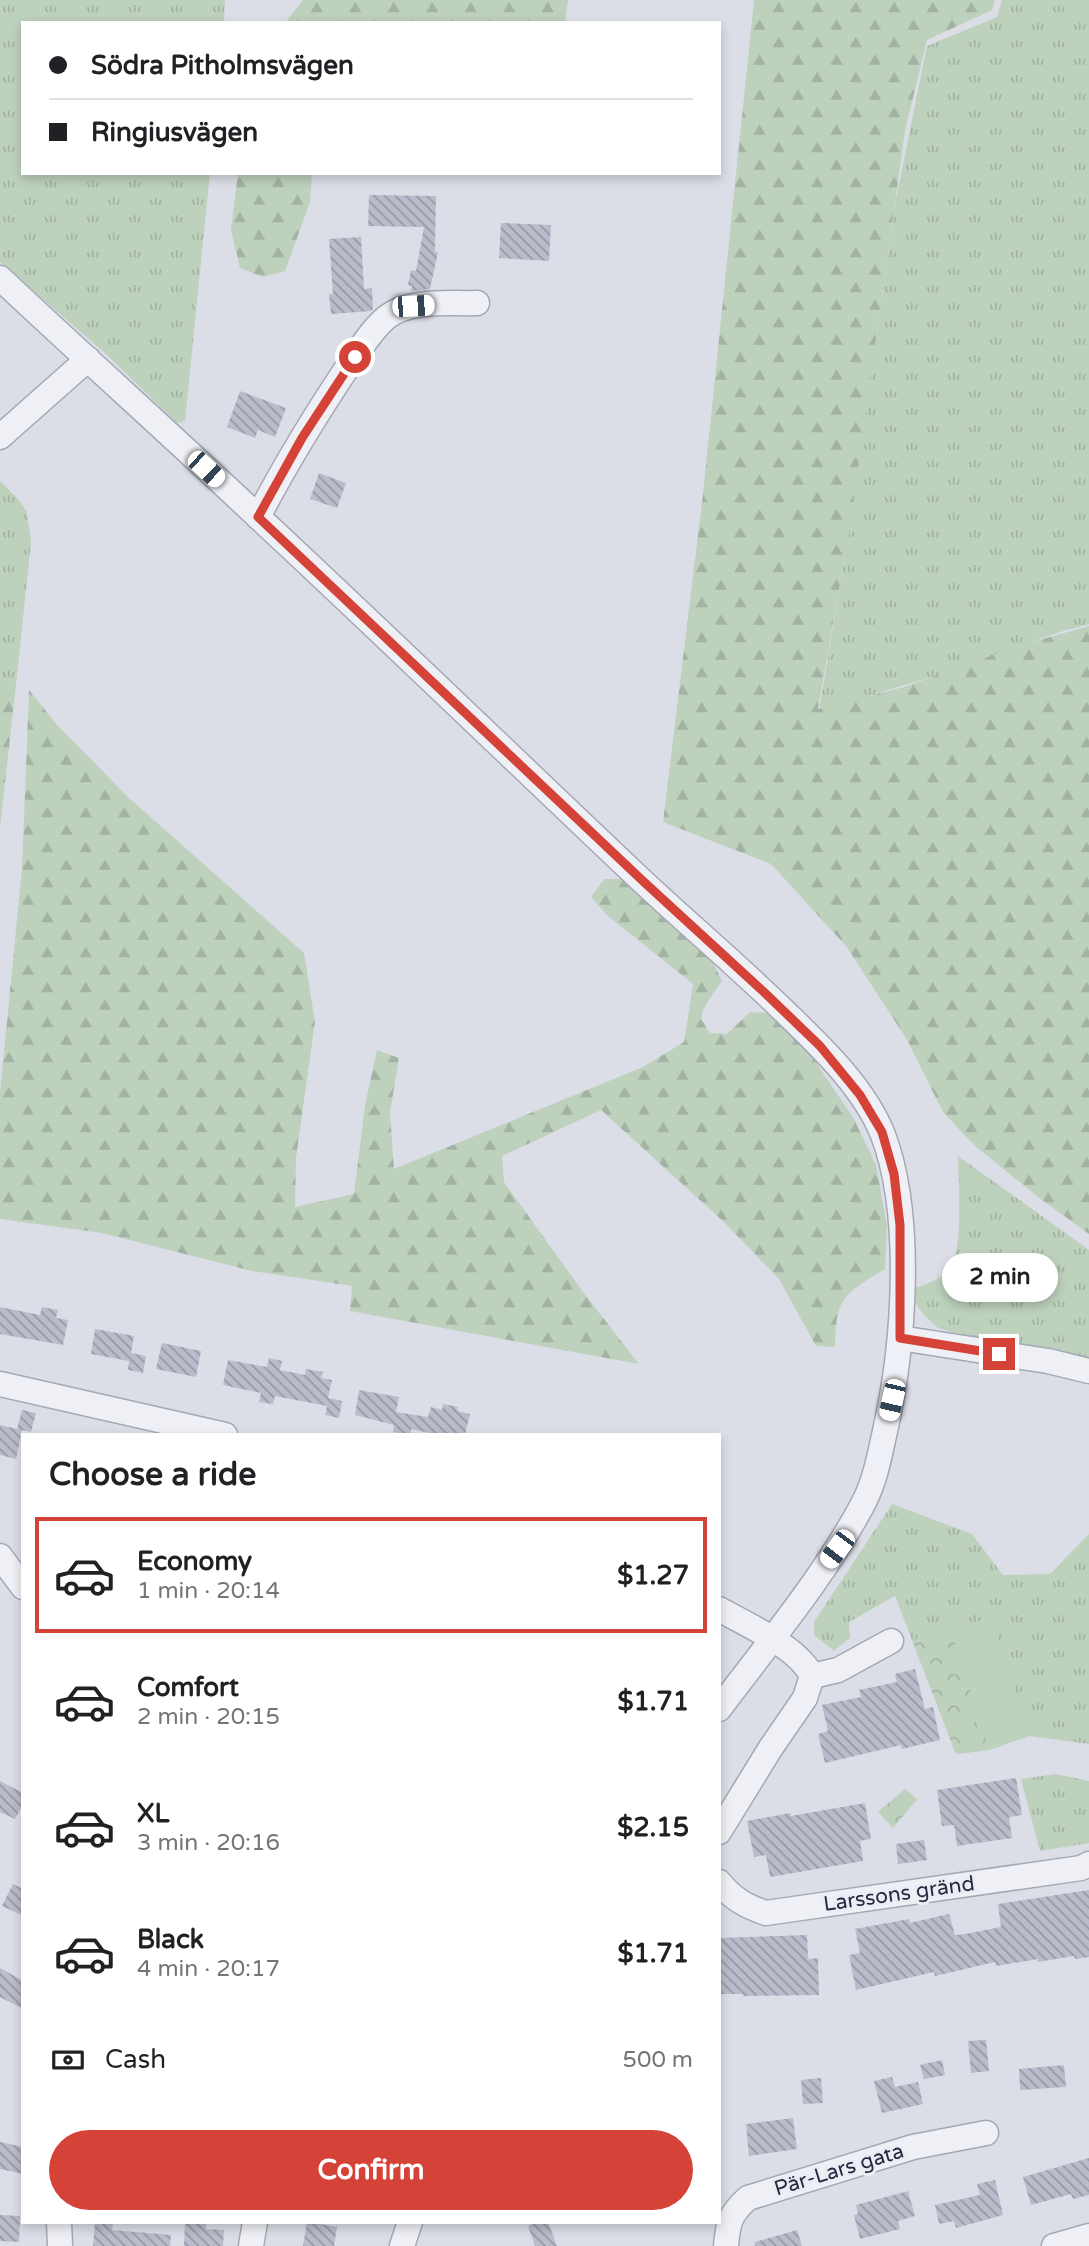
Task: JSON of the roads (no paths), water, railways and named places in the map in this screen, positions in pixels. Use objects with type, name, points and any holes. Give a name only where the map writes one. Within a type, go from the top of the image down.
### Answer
[{"type":"street","points":[[0,278],[820,1046],[860,1095],[882,1132],[894,1174],[900,1225],[900,1338],[892,1400],[867,1497],[837,1549],[721,1706]]},
{"type":"street","points":[[258,517],[288,461],[331,392],[367,339],[388,316],[413,306],[477,303]]},
{"type":"street","points":[[0,437],[88,359]]},
{"type":"street","points":[[900,1338],[1089,1371]]},
{"type":"street","points":[[0,1384],[216,1433]]},
{"type":"street","points":[[0,1556],[21,1584]]},
{"type":"street","points":[[721,1610],[771,1639],[807,1665],[812,1676],[805,1698],[721,1829]]},
{"type":"street","points":[[812,1676],[838,1670],[891,1641]]},
{"type":"street","name":"Larssons gränd","points":[[721,1884],[744,1906],[766,1913],[1081,1868],[1089,1864]]},
{"type":"street","name":"Pär-Lars gata","points":[[726,2246],[727,2227],[734,2210],[748,2198],[913,2147],[986,2133]]},
{"type":"street","points":[[59,2224],[60,2246]]},
{"type":"street","points":[[251,2246],[255,2224]]},
{"type":"street","points":[[402,2246],[409,2224]]},
{"type":"street","points":[[1054,2246],[1089,2236]]}]
